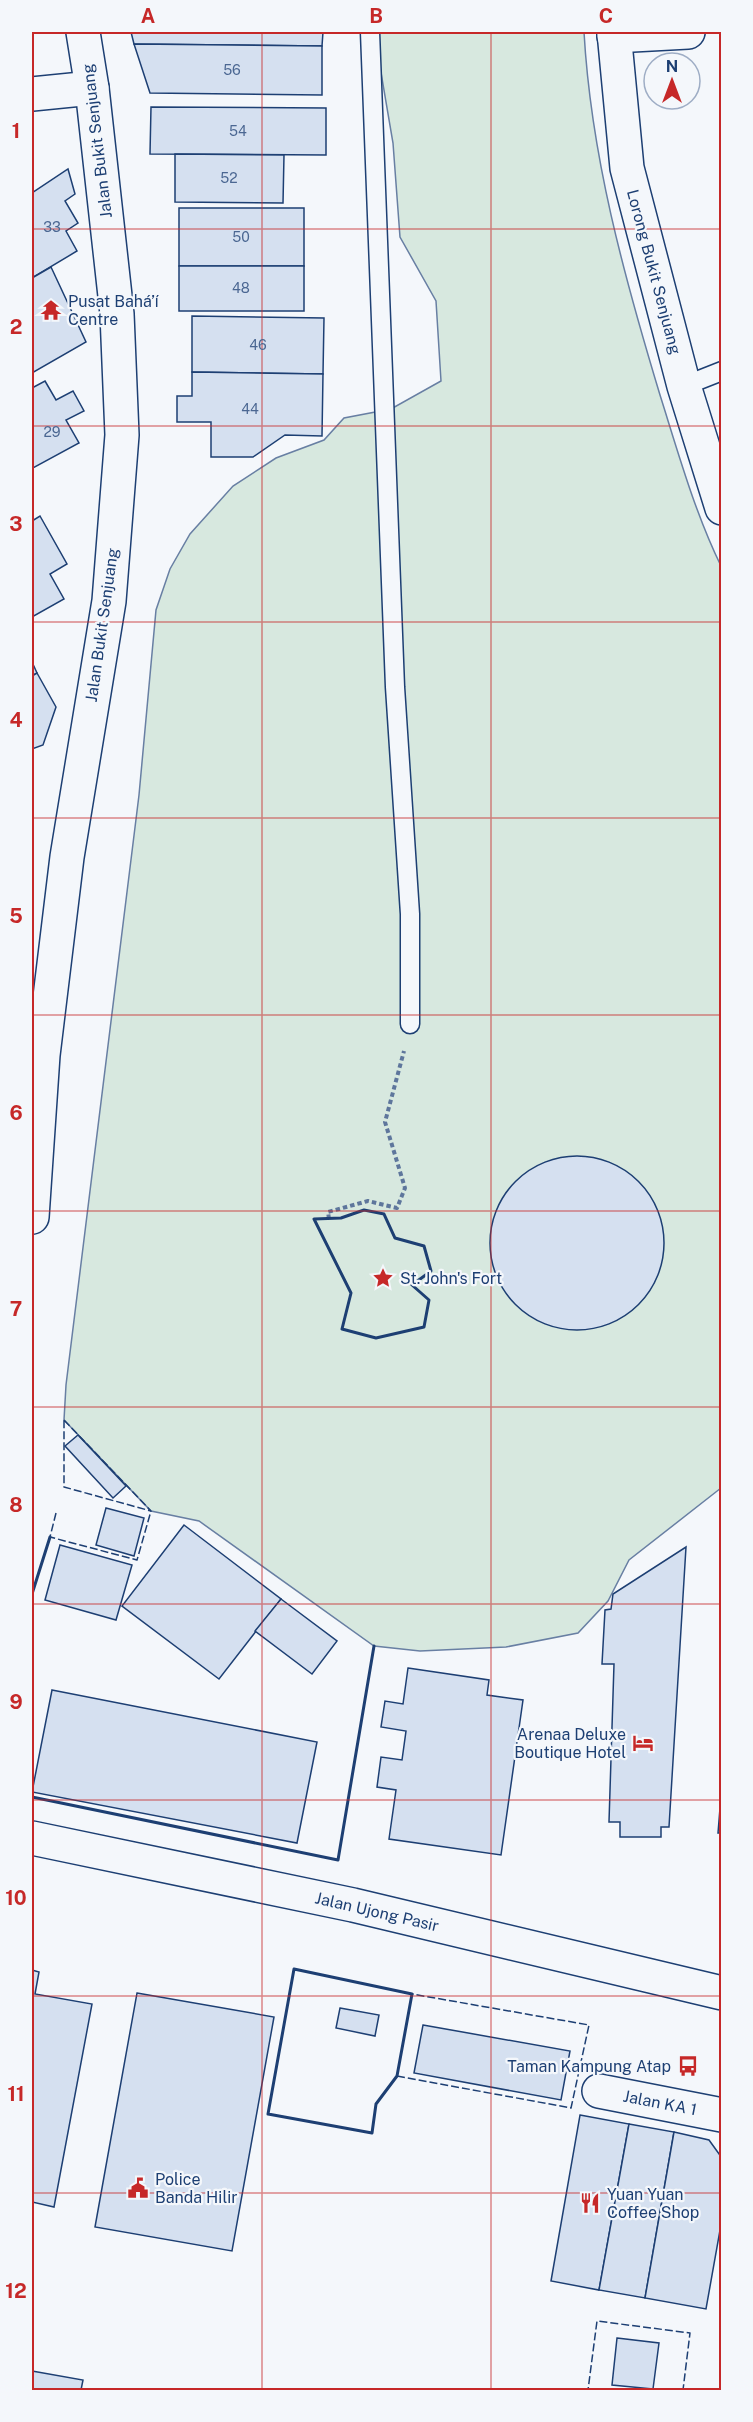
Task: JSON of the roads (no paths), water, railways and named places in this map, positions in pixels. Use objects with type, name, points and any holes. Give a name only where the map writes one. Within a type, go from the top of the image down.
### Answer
[{"type":"main road","name":"Jalan Bukit Senjuang","points":[[32,1217],[47,1020],[67,857],[109,601],[122,435],[117,314],[92,88],[83,32]]},
{"type":"main road","points":[[614,34],[688,32]]},
{"type":"main road","name":"Lorong Bukit Senjuang","points":[[614,34],[627,168],[684,386],[722,508]]},
{"type":"main road","points":[[32,94],[92,88]]},
{"type":"main road","name":"Jalan Ujong Pasir","points":[[32,1838],[353,1905],[722,1993]]},
{"type":"main road","name":"Jalan KA 1","points":[[599,2091],[722,2115]]},
{"type":"lane","points":[[370,32],[395,687],[410,914],[410,1024]]},
{"type":"lane","points":[[684,386],[722,371]]},
{"type":"place","name":"Pusat Bahá’í Centre","points":[[51,310]]},
{"type":"place","name":"St. John's Fort","points":[[383,1278]]},
{"type":"place","name":"Arenaa Deluxe Boutique Hotel","points":[[643,1743]]},
{"type":"place","name":"Taman Kampung Atap","points":[[688,2066]]},
{"type":"place","name":"Police Banda Hilir","points":[[138,2188]]},
{"type":"place","name":"Yuan Yuan Coffee Shop","points":[[590,2203]]}]
